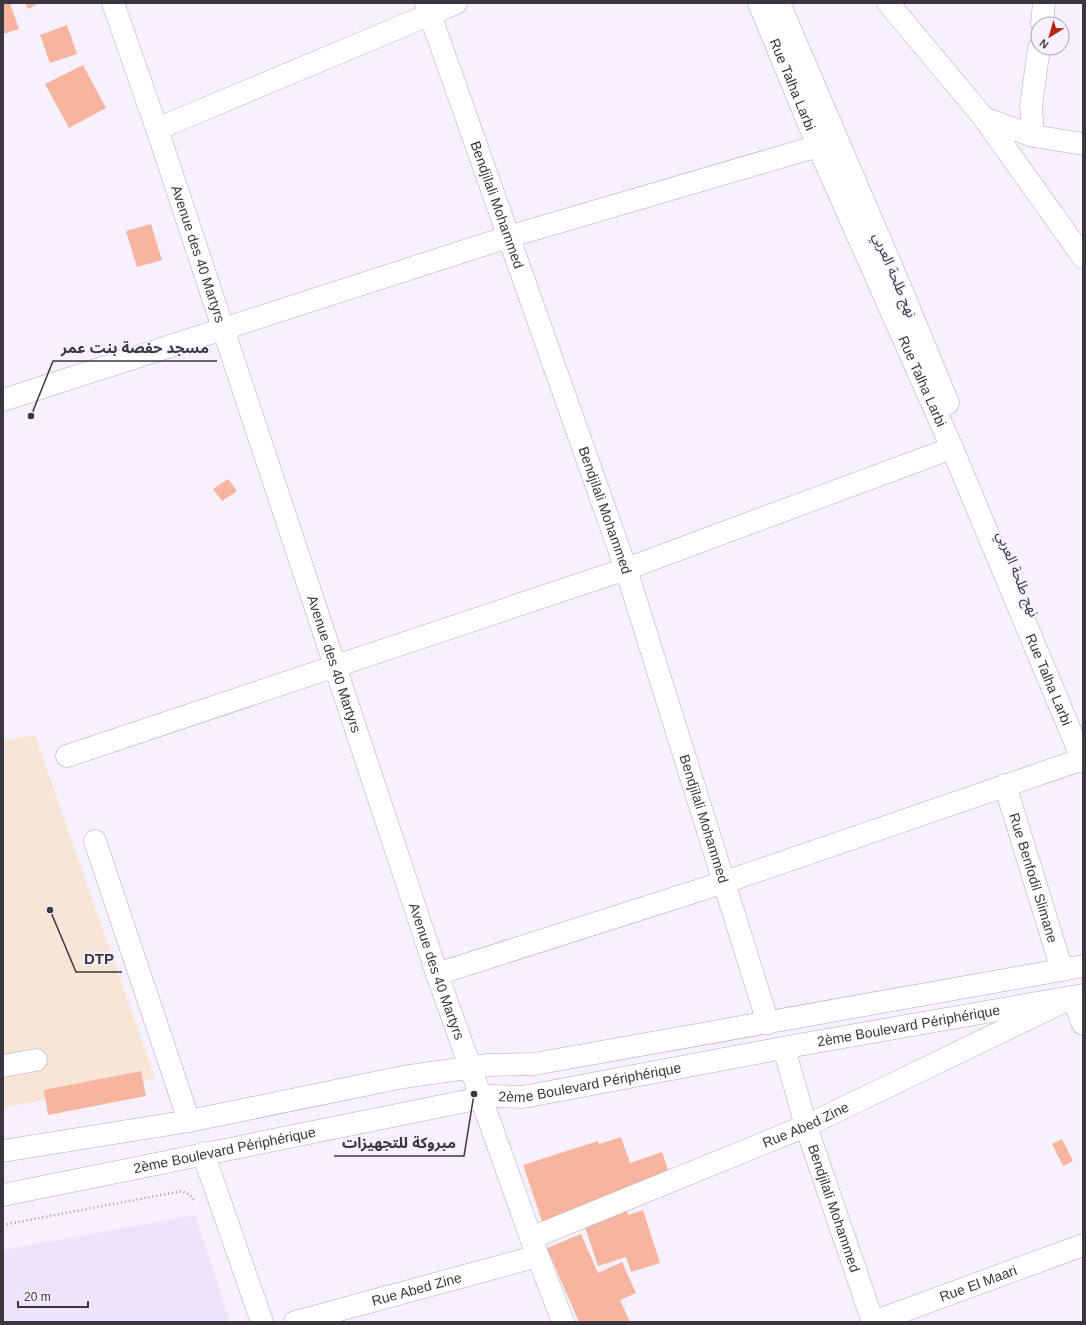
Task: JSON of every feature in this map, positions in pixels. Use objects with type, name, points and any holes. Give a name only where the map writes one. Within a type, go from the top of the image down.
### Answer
[{"type":"street","name":"Avenue des 40 Martyrs","points":[[113,3],[157,129],[437,974],[534,1247],[564,1322]]},
{"type":"street","points":[[157,129],[429,9],[456,3]]},
{"type":"street","name":"Rue Talha Larbi","points":[[759,3],[818,146],[952,448],[1083,760]]},
{"type":"street","name":"نهج طلحة العربي","points":[[779,3],[901,289],[1048,648],[1083,724]]},
{"type":"street","points":[[888,3],[984,118],[1083,257]]},
{"type":"street","points":[[1043,16],[1044,3]]},
{"type":"street","name":"Bendjilali Mohammed","points":[[429,9],[626,569],[768,1023]]},
{"type":"street","points":[[1033,136],[1031,106],[1038,56]]},
{"type":"street","points":[[984,118],[1033,136],[1083,144]]},
{"type":"street","points":[[3,400],[508,237],[818,146]]},
{"type":"street","points":[[67,756],[626,569],[952,448]]},
{"type":"street","points":[[437,974],[725,882],[1083,760]]},
{"type":"street","name":"Rue Benfodil Slimane","points":[[1006,785],[1073,968]]},
{"type":"street","points":[[95,840],[189,1121]]},
{"type":"street","name":"2ème Boulevard Périphérique","points":[[3,1151],[189,1121],[403,1077],[488,1065],[534,1064],[1073,968]]},
{"type":"street","points":[[1078,996],[1083,1024]]},
{"type":"street","name":"2ème Boulevard Périphérique","points":[[3,1194],[491,1096],[523,1097],[784,1048],[1078,996]]},
{"type":"street","name":"Rue Abed Zine","points":[[295,1322],[534,1247],[806,1126],[1078,996]]},
{"type":"street","name":"Bendjilali Mohammed","points":[[784,1048],[806,1126],[873,1322]]},
{"type":"street","points":[[3,1066],[36,1060]]},
{"type":"street","points":[[203,1153],[262,1322]]},
{"type":"street","name":"Rue El Maari","points":[[873,1322],[1083,1245]]},
{"type":"path","points":[[3,1225],[182,1191],[190,1195],[197,1205]]},
{"type":"shaded area","points":[[35,735],[155,1078],[3,1108],[3,741]]},
{"type":"shaded area","points":[[195,1215],[230,1322],[3,1322],[3,1250]]},
{"type":"building","points":[[3,3],[10,3],[19,29],[3,34]]},
{"type":"building","points":[[25,3],[40,3],[28,9]]},
{"type":"building","points":[[67,25],[77,54],[50,63],[40,35]]},
{"type":"building","points":[[83,65],[106,108],[69,128],[45,84]]},
{"type":"building","points":[[151,224],[162,260],[137,267],[126,231]]},
{"type":"building","points":[[228,479],[237,491],[222,501],[213,489]]},
{"type":"building","points":[[141,1071],[146,1096],[48,1115],[44,1090]]},
{"type":"building","points":[[621,1137],[630,1163],[662,1152],[673,1185],[624,1202],[628,1215],[643,1210],[660,1263],[631,1272],[626,1257],[598,1266],[584,1224],[547,1236],[523,1165],[598,1141],[599,1144]]},
{"type":"building","points":[[1062,1139],[1073,1161],[1063,1166],[1052,1144]]},
{"type":"building","points":[[581,1234],[598,1273],[622,1262],[636,1293],[620,1300],[630,1322],[579,1322],[547,1248]]},
{"type":"place","name":"مسجد حفصة بنت عمر","points":[[31,416]]},
{"type":"place","name":"DTP","points":[[50,910]]},
{"type":"place","name":"مبروكة للتجهيزات","points":[[474,1094]]}]
